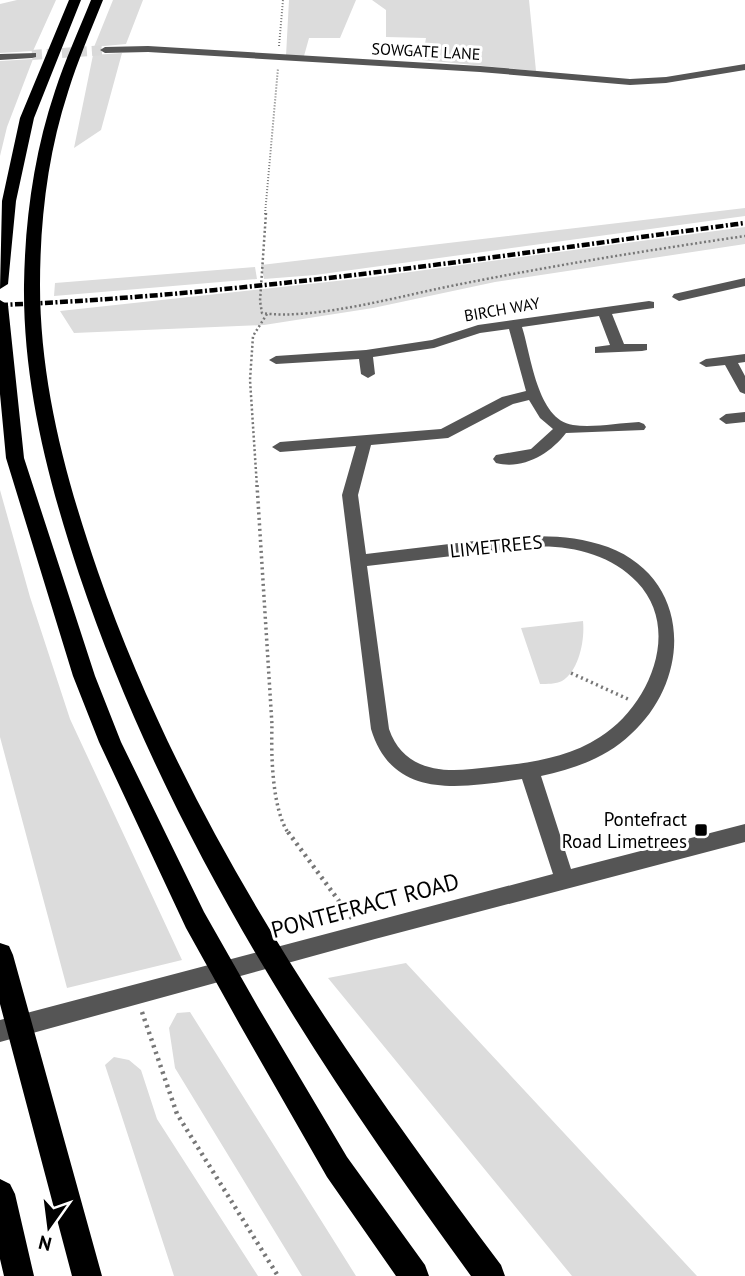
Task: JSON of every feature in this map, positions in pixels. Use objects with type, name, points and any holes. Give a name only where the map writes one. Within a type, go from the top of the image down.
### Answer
[{"type":"highway","points":[[0,284],[9,201],[27,118],[75,0]]},
{"type":"highway","points":[[97,0],[61,92],[47,142],[38,190],[32,286],[34,343],[44,409],[62,490],[83,559],[116,651],[150,731],[240,903],[301,1005],[443,1214],[490,1276]]},
{"type":"highway","points":[[0,305],[15,458],[84,676],[110,742],[195,920],[249,1016],[337,1167],[414,1276]]},
{"type":"highway","points":[[0,955],[87,1276]]},
{"type":"highway","points":[[0,1194],[19,1276]]},
{"type":"highway","points":[[443,1214],[502,1276]]},
{"type":"street","name":"SOWGATE LANE","points":[[105,50],[148,49],[480,69],[630,82],[666,80],[745,68]]},
{"type":"street","points":[[0,57],[32,55]]},
{"type":"street","points":[[679,297],[745,282]]},
{"type":"street","name":"BIRCH WAY","points":[[276,360],[366,354],[434,344],[478,329],[649,305]]},
{"type":"street","points":[[604,312],[620,349]]},
{"type":"street","points":[[514,323],[541,411],[562,428],[639,426]]},
{"type":"street","points":[[600,350],[642,347]]},
{"type":"street","points":[[366,354],[368,374]]},
{"type":"street","points":[[706,363],[745,358]]},
{"type":"street","points":[[729,360],[745,389]]},
{"type":"street","points":[[280,447],[443,434],[458,430],[497,403],[514,396],[535,394]]},
{"type":"street","points":[[726,419],[745,417]]},
{"type":"street","points":[[501,459],[519,458],[546,449],[562,428]]},
{"type":"street","name":"LIMETREES","points":[[359,561],[550,540],[587,546],[610,555],[639,573],[651,586],[663,615],[666,662],[645,707],[622,731],[587,754],[529,770],[460,778],[436,778],[417,773],[400,761],[384,745],[380,729],[352,506],[352,482],[363,462],[363,440]]},
{"type":"street","points":[[529,770],[565,880]]},
{"type":"street","name":"PONTEFRACT ROAD","points":[[0,1031],[745,833]]},
{"type":"path","points":[[283,0],[261,265],[260,310],[267,314],[340,308],[585,259],[745,236]]},
{"type":"path","points":[[267,314],[253,336],[250,380],[272,724],[271,757],[282,824],[362,933]]},
{"type":"path","points":[[571,673],[645,707]]},
{"type":"path","points":[[136,995],[177,1114],[278,1276]]},
{"type":"shaded area","points":[[17,0],[56,0],[33,51],[0,53],[0,4]]},
{"type":"shaded area","points":[[113,0],[143,0],[126,44],[94,47]]},
{"type":"shaded area","points":[[289,0],[356,0],[340,38],[309,38],[304,56],[286,56]]},
{"type":"shaded area","points":[[372,0],[529,0],[536,71],[422,60],[426,38],[386,37],[386,10]]},
{"type":"shaded area","points":[[122,53],[101,130],[74,148],[93,55]]},
{"type":"shaded area","points":[[33,59],[7,127],[0,156],[0,61]]},
{"type":"shaded area","points":[[745,208],[745,216],[315,275],[264,279],[261,265]]},
{"type":"shaded area","points":[[745,227],[745,244],[495,282],[373,308],[264,325],[74,333],[60,311],[373,277]]},
{"type":"shaded area","points":[[255,267],[257,279],[54,296],[55,283]]},
{"type":"shaded area","points":[[0,490],[30,597],[70,719],[182,960],[67,988],[0,737]]},
{"type":"shaded area","points":[[583,621],[582,646],[573,670],[562,681],[540,684],[521,628]]},
{"type":"shaded area","points":[[406,963],[697,1276],[572,1276],[328,978]]},
{"type":"shaded area","points":[[190,1012],[356,1276],[302,1276],[175,1068],[169,1028],[177,1013]]},
{"type":"shaded area","points":[[114,1057],[129,1060],[141,1070],[157,1119],[258,1276],[174,1276],[105,1065]]},
{"type":"tunnel","points":[[32,55],[105,50]]},
{"type":"railway","points":[[0,305],[187,293],[373,273],[745,223]]},
{"type":"place","name":"Pontefract Road Limetrees","points":[[701,830]]}]
